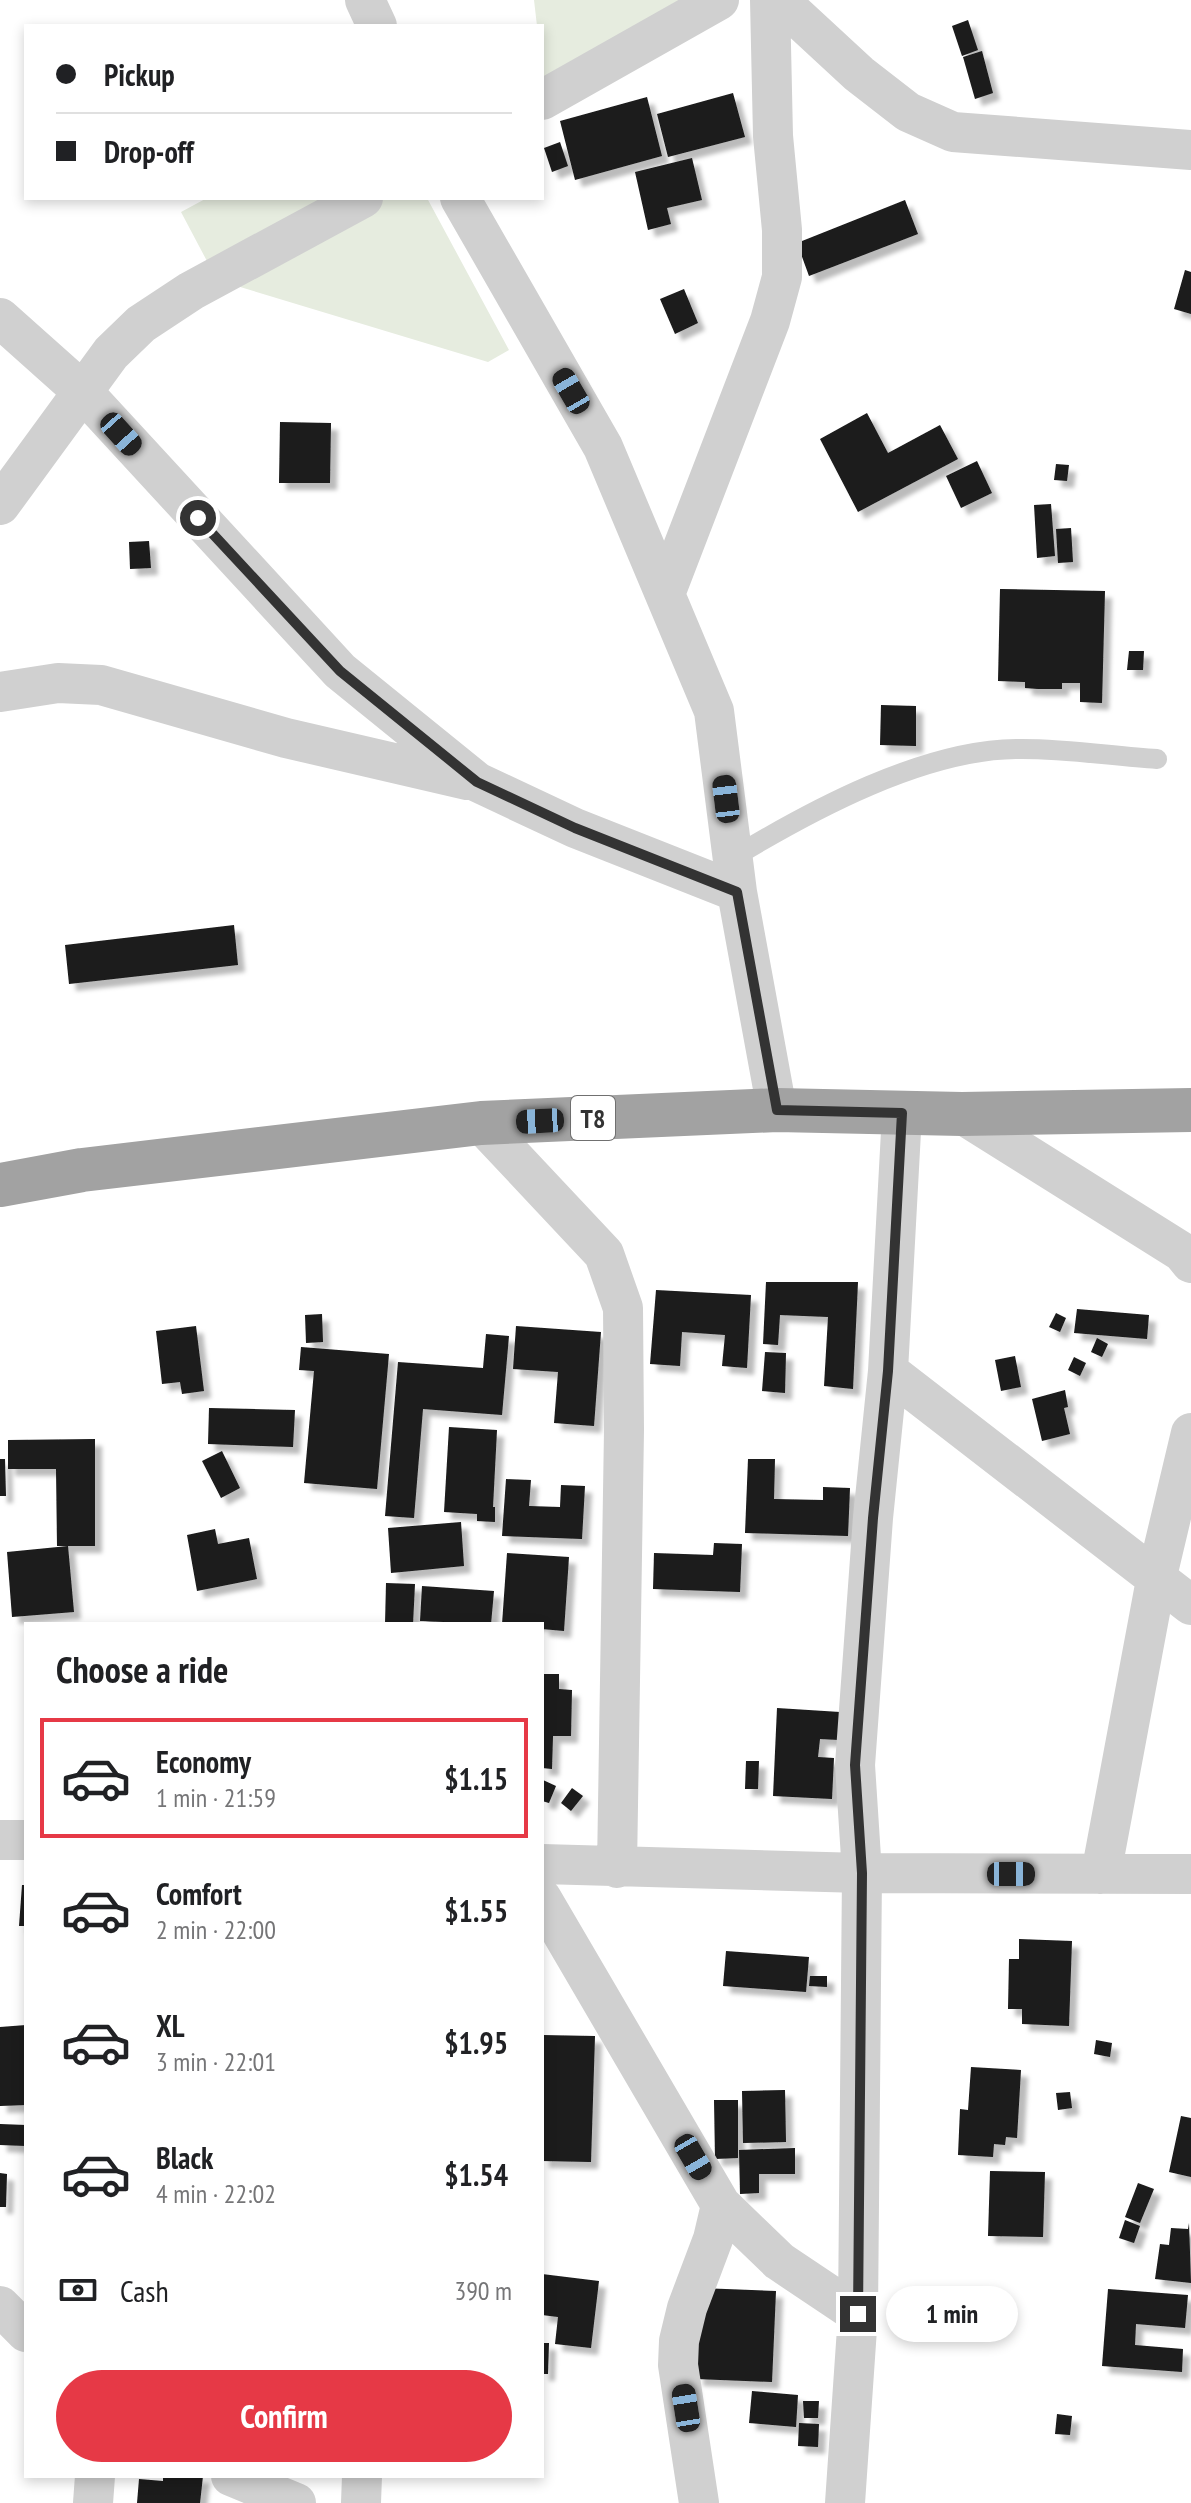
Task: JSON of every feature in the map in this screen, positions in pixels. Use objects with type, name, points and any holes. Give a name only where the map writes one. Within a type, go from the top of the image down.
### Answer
[{"type":"highway","name":"T8","points":[[0,1185],[82,1170],[481,1123],[777,1110],[962,1114],[1191,1110]]},
{"type":"street","points":[[365,0],[376,24]]},
{"type":"street","points":[[544,99],[719,0]]},
{"type":"street","points":[[665,594],[770,321],[782,277],[782,230],[773,136],[770,0]]},
{"type":"street","points":[[779,0],[859,74],[908,112],[953,132],[1191,150]]},
{"type":"street","points":[[0,505],[111,353],[141,324],[191,291],[359,200]]},
{"type":"street","points":[[461,200],[603,447],[714,711],[735,874],[777,1110]]},
{"type":"street","points":[[0,318],[83,392],[340,671],[477,782]]},
{"type":"street","points":[[0,692],[58,683],[101,685],[286,738],[477,782],[575,828],[735,874]]},
{"type":"street","points":[[845,2503],[858,2314],[862,1873],[855,1765],[873,1518],[888,1371],[902,1113]]},
{"type":"street","points":[[962,1114],[1182,1252],[1191,1263]]},
{"type":"street","points":[[481,1123],[604,1254],[623,1308],[617,1868]]},
{"type":"street","points":[[888,1371],[1191,1605]]},
{"type":"street","points":[[1101,1874],[1156,1580],[1191,1433]]},
{"type":"street","points":[[0,1840],[24,1840]]},
{"type":"street","points":[[544,1864],[862,1873],[1191,1874]]},
{"type":"street","points":[[544,1902],[721,2205],[779,2261],[858,2314]]},
{"type":"street","points":[[699,2503],[678,2365],[679,2341],[721,2205]]},
{"type":"street","points":[[0,2293],[24,2285]]},
{"type":"street","points":[[0,2306],[24,2330]]},
{"type":"street","points":[[93,2503],[95,2478]]},
{"type":"street","points":[[236,2478],[296,2503]]},
{"type":"street","points":[[361,2503],[362,2478]]},
{"type":"lane","points":[[735,874],[789,824],[878,783],[946,758],[1015,749],[1157,759]]},
{"type":"shaded area","points":[[534,0],[698,0],[544,77],[544,24],[537,24]]},
{"type":"shaded area","points":[[203,200],[428,200],[509,350],[488,362],[217,280],[181,212]]},
{"type":"building","points":[[968,20],[978,50],[962,56],[952,26]]},
{"type":"building","points":[[982,51],[993,93],[975,99],[963,57]]},
{"type":"building","points":[[733,93],[745,137],[668,157],[657,114]]},
{"type":"building","points":[[647,97],[662,156],[575,180],[560,121]]},
{"type":"building","points":[[560,142],[568,166],[552,172],[544,148]]},
{"type":"building","points":[[692,158],[702,200],[667,208],[671,224],[648,230],[635,172]]},
{"type":"building","points":[[905,200],[918,234],[809,276],[797,243]]},
{"type":"building","points":[[1185,270],[1191,272],[1191,314],[1174,309]]},
{"type":"building","points":[[684,289],[698,323],[675,334],[660,299]]},
{"type":"building","points":[[867,413],[888,453],[940,425],[958,459],[858,512],[820,439]]},
{"type":"building","points":[[280,422],[331,423],[330,483],[279,483]]},
{"type":"building","points":[[977,461],[992,493],[961,508],[946,476]]},
{"type":"building","points":[[1056,464],[1069,465],[1067,481],[1054,480]]},
{"type":"building","points":[[1051,504],[1055,556],[1037,558],[1034,505]]},
{"type":"building","points":[[1071,528],[1073,562],[1058,563],[1056,529]]},
{"type":"building","points":[[149,541],[151,568],[130,569],[129,542]]},
{"type":"building","points":[[1000,589],[1105,591],[1102,703],[1080,702],[1080,683],[1062,683],[1062,689],[1038,689],[1025,688],[1025,682],[998,681]]},
{"type":"building","points":[[1129,651],[1144,651],[1143,670],[1127,670]]},
{"type":"building","points":[[881,705],[916,706],[916,746],[880,745]]},
{"type":"building","points":[[234,925],[238,965],[69,984],[65,945]]},
{"type":"building","points":[[766,1282],[858,1282],[853,1389],[824,1386],[828,1317],[780,1315],[778,1345],[763,1344]]},
{"type":"building","points":[[656,1290],[751,1295],[747,1368],[722,1366],[725,1335],[682,1332],[680,1366],[650,1364]]},
{"type":"building","points":[[1077,1309],[1149,1315],[1147,1339],[1074,1333]]},
{"type":"building","points":[[1056,1313],[1066,1318],[1060,1332],[1049,1327]]},
{"type":"building","points":[[322,1314],[323,1342],[306,1343],[305,1315]]},
{"type":"building","points":[[196,1326],[204,1391],[182,1394],[180,1382],[162,1384],[156,1331]]},
{"type":"building","points":[[516,1326],[601,1332],[594,1426],[554,1423],[558,1372],[513,1369]]},
{"type":"building","points":[[486,1334],[509,1336],[502,1415],[423,1409],[414,1518],[385,1516],[398,1362],[483,1368]]},
{"type":"building","points":[[1097,1338],[1108,1344],[1102,1357],[1091,1352]]},
{"type":"building","points":[[301,1347],[389,1354],[377,1489],[304,1483],[314,1371],[299,1370]]},
{"type":"building","points":[[765,1352],[786,1353],[785,1393],[762,1391]]},
{"type":"building","points":[[1015,1356],[1021,1387],[1001,1391],[995,1360]]},
{"type":"building","points":[[1074,1357],[1086,1363],[1080,1376],[1068,1370]]},
{"type":"building","points":[[1065,1390],[1068,1407],[1064,1408],[1070,1434],[1042,1441],[1032,1399]]},
{"type":"building","points":[[209,1408],[295,1410],[293,1447],[208,1444]]},
{"type":"building","points":[[449,1427],[497,1430],[495,1522],[477,1521],[477,1514],[444,1512]]},
{"type":"building","points":[[95,1439],[95,1546],[57,1546],[56,1469],[8,1469],[8,1440]]},
{"type":"building","points":[[222,1451],[240,1488],[221,1498],[202,1461]]},
{"type":"building","points":[[0,1459],[5,1459],[6,1496],[0,1496]]},
{"type":"building","points":[[748,1459],[775,1459],[774,1499],[823,1500],[823,1487],[850,1488],[848,1536],[745,1533]]},
{"type":"building","points":[[506,1479],[531,1480],[529,1506],[560,1507],[561,1485],[585,1486],[582,1539],[502,1536]]},
{"type":"building","points":[[461,1522],[464,1566],[391,1573],[388,1528]]},
{"type":"building","points":[[215,1529],[218,1544],[249,1538],[257,1579],[197,1591],[187,1535]]},
{"type":"building","points":[[714,1543],[742,1544],[740,1592],[653,1589],[654,1553],[713,1555]]},
{"type":"building","points":[[68,1546],[74,1612],[12,1617],[7,1552]]},
{"type":"building","points":[[507,1553],[569,1557],[564,1631],[544,1629],[544,1622],[502,1622]]},
{"type":"building","points":[[386,1583],[415,1584],[413,1622],[385,1622]]},
{"type":"building","points":[[422,1586],[494,1591],[491,1622],[420,1621]]},
{"type":"building","points":[[544,1674],[559,1674],[559,1689],[572,1690],[571,1736],[553,1736],[552,1769],[544,1768]]},
{"type":"building","points":[[777,1708],[840,1712],[839,1740],[820,1739],[818,1757],[834,1758],[832,1799],[773,1796]]},
{"type":"building","points":[[746,1761],[759,1761],[758,1789],[745,1789]]},
{"type":"building","points":[[544,1780],[556,1786],[549,1803],[544,1802]]},
{"type":"building","points":[[572,1788],[583,1796],[571,1811],[561,1803]]},
{"type":"building","points":[[22,1885],[24,1885],[24,1926],[19,1926]]},
{"type":"building","points":[[1019,1939],[1072,1941],[1069,2026],[1022,2024],[1022,2009],[1008,2009],[1009,1959],[1019,1959]]},
{"type":"building","points":[[726,1951],[809,1957],[806,1992],[723,1986]]},
{"type":"building","points":[[810,1976],[827,1976],[827,1987],[809,1986]]},
{"type":"building","points":[[24,2025],[24,2105],[0,2106],[0,2027]]},
{"type":"building","points":[[544,2035],[595,2036],[591,2162],[544,2161]]},
{"type":"building","points":[[1096,2040],[1112,2043],[1110,2057],[1094,2054]]},
{"type":"building","points":[[971,2067],[1021,2070],[1017,2138],[1006,2137],[1005,2145],[994,2144],[993,2157],[958,2155],[960,2109],[968,2110]]},
{"type":"building","points":[[785,2090],[786,2142],[743,2143],[742,2091]]},
{"type":"building","points":[[1070,2092],[1072,2108],[1058,2110],[1056,2093]]},
{"type":"building","points":[[714,2100],[738,2100],[738,2158],[715,2159]]},
{"type":"building","points":[[1181,2116],[1191,2118],[1191,2177],[1169,2172]]},
{"type":"building","points":[[0,2124],[24,2125],[24,2146],[0,2145]]},
{"type":"building","points":[[795,2148],[795,2174],[759,2174],[759,2193],[740,2194],[739,2150]]},
{"type":"building","points":[[990,2171],[1045,2172],[1043,2237],[988,2236]]},
{"type":"building","points":[[0,2173],[7,2174],[6,2207],[0,2207]]},
{"type":"building","points":[[1138,2183],[1154,2189],[1140,2223],[1125,2217]]},
{"type":"building","points":[[1125,2220],[1140,2226],[1134,2243],[1119,2238]]},
{"type":"building","points":[[1189,2223],[1191,2283],[1155,2279],[1160,2244],[1169,2245],[1171,2228],[1188,2229]]},
{"type":"building","points":[[544,2274],[599,2281],[591,2348],[555,2344],[558,2317],[544,2315]]},
{"type":"building","points":[[700,2288],[776,2291],[772,2382],[696,2379]]},
{"type":"building","points":[[1108,2289],[1188,2295],[1185,2328],[1136,2324],[1135,2345],[1183,2349],[1182,2372],[1102,2366]]},
{"type":"building","points":[[544,2343],[549,2343],[548,2374],[544,2374]]},
{"type":"building","points":[[752,2391],[798,2395],[796,2427],[749,2423]]},
{"type":"building","points":[[803,2401],[819,2401],[818,2418],[804,2418]]},
{"type":"building","points":[[1057,2414],[1072,2416],[1070,2435],[1055,2434]]},
{"type":"building","points":[[799,2423],[819,2424],[818,2447],[798,2446]]},
{"type":"building","points":[[163,2478],[203,2478],[200,2503],[137,2503],[139,2479],[163,2481]]},
{"type":"route","points":[[198,518],[340,671],[477,782],[575,828],[737,892],[777,1110],[902,1113],[888,1371],[873,1518],[855,1765],[862,1873],[858,2314]]}]
